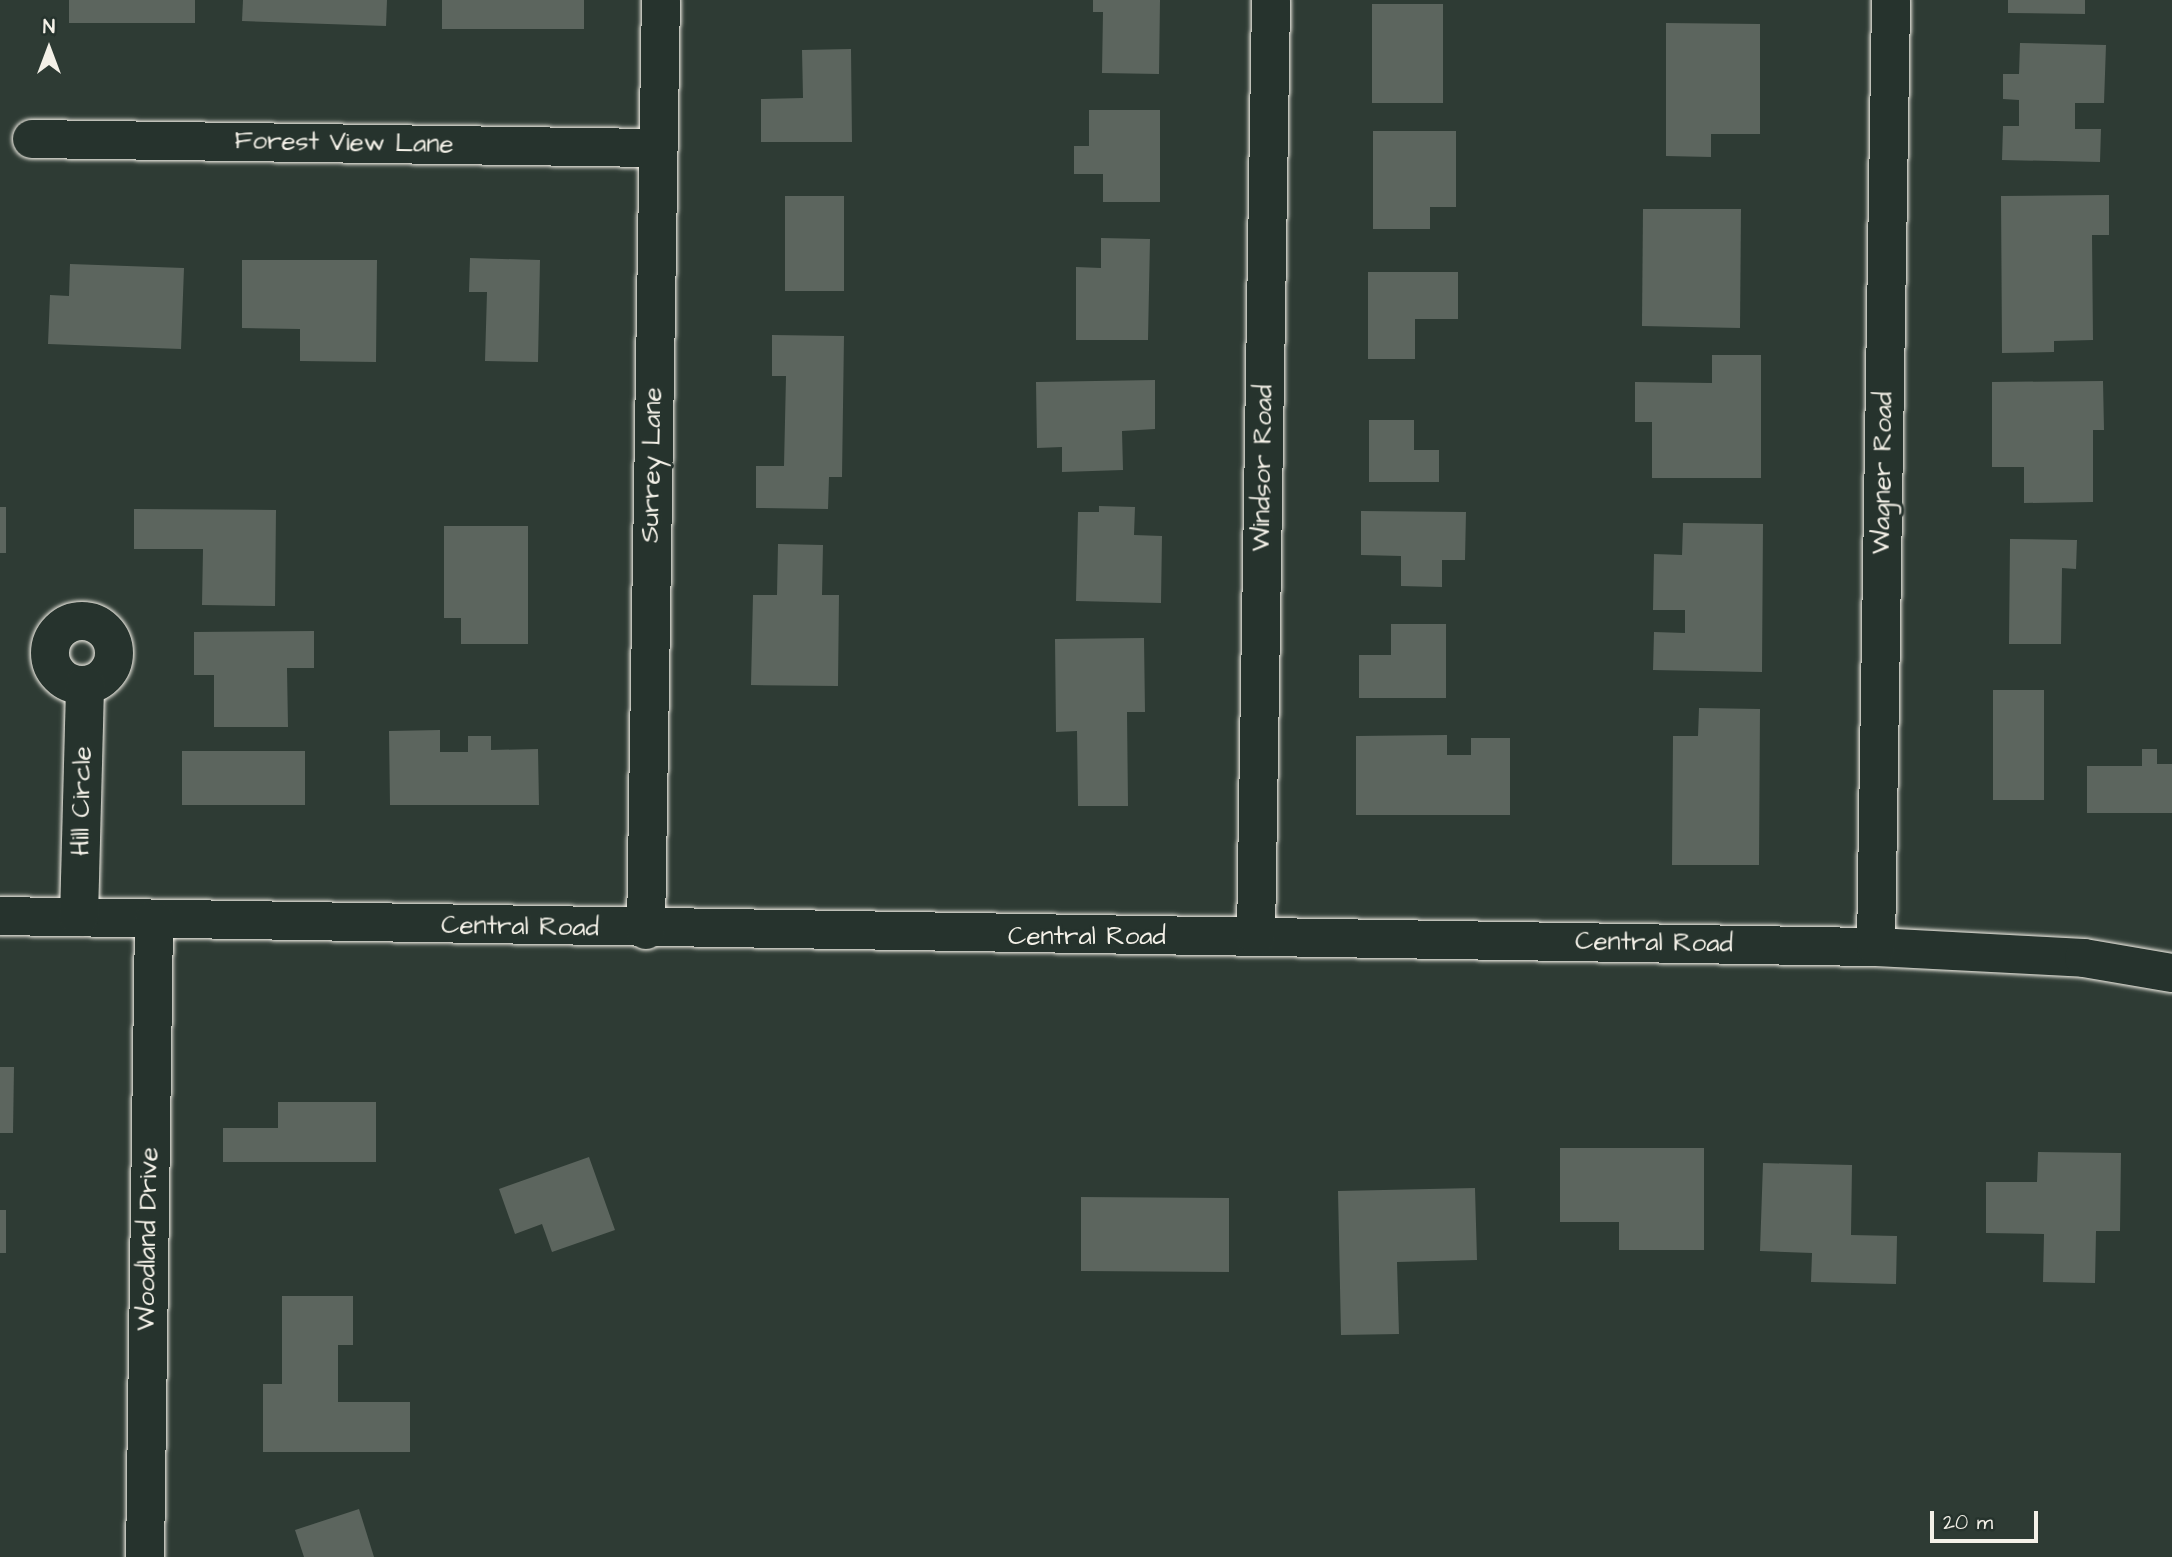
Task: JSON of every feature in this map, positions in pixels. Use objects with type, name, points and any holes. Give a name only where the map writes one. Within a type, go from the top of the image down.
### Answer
[{"type":"street","name":"Surrey Lane","points":[[646,930],[656,148],[661,0]]},
{"type":"street","name":"Windsor Road","points":[[1256,936],[1270,0]]},
{"type":"street","name":"Wagner Road","points":[[1876,947],[1891,0]]},
{"type":"street","name":"Forest View Lane","points":[[32,138],[656,148]]},
{"type":"street","name":"Hill Circle","points":[[79,917],[85,685]]},
{"type":"street","name":"Central Road","points":[[0,916],[646,930],[1256,936],[1876,947],[2084,958],[2172,973]]},
{"type":"street","name":"Woodland Drive","points":[[145,1557],[154,920]]},
{"type":"building","points":[[69,0],[195,0],[195,23],[69,23]]},
{"type":"building","points":[[243,0],[387,0],[386,26],[242,21]]},
{"type":"building","points":[[442,0],[584,0],[584,29],[442,29]]},
{"type":"building","points":[[1093,0],[1160,0],[1159,74],[1102,73],[1103,12],[1093,12]]},
{"type":"building","points":[[2008,0],[2085,0],[2085,14],[2008,13]]},
{"type":"building","points":[[1372,4],[1443,4],[1443,103],[1372,103]]},
{"type":"building","points":[[1666,23],[1760,24],[1760,134],[1711,134],[1711,157],[1666,156]]},
{"type":"building","points":[[2020,43],[2106,45],[2104,103],[2075,103],[2075,129],[2101,129],[2100,162],[2002,160],[2003,126],[2019,126],[2019,100],[2003,99],[2003,74],[2019,74]]},
{"type":"building","points":[[851,49],[852,142],[761,142],[761,99],[803,98],[802,50]]},
{"type":"building","points":[[1089,110],[1160,110],[1160,202],[1103,202],[1103,174],[1074,174],[1074,146],[1089,146]]},
{"type":"building","points":[[1373,131],[1456,131],[1456,207],[1430,207],[1430,229],[1373,229]]},
{"type":"building","points":[[2109,195],[2109,235],[2092,235],[2093,340],[2054,341],[2054,352],[2002,353],[2001,196]]},
{"type":"building","points":[[785,196],[844,196],[844,291],[785,291]]},
{"type":"building","points":[[1643,209],[1741,209],[1740,328],[1642,326]]},
{"type":"building","points":[[1101,238],[1150,239],[1148,340],[1076,340],[1076,267],[1101,268]]},
{"type":"building","points":[[470,258],[540,260],[538,362],[485,361],[487,292],[469,292]]},
{"type":"building","points":[[242,260],[377,260],[376,362],[300,361],[300,329],[242,328]]},
{"type":"building","points":[[70,264],[184,268],[181,349],[48,344],[50,295],[69,296]]},
{"type":"building","points":[[1368,272],[1458,272],[1458,319],[1415,319],[1415,359],[1368,359]]},
{"type":"building","points":[[772,335],[844,336],[842,477],[829,477],[828,509],[756,508],[756,466],[784,466],[786,376],[772,376]]},
{"type":"building","points":[[1712,355],[1761,355],[1761,478],[1652,478],[1652,422],[1635,422],[1635,382],[1712,383]]},
{"type":"building","points":[[1155,380],[1155,429],[1122,431],[1123,470],[1062,472],[1062,447],[1037,448],[1036,382]]},
{"type":"building","points":[[2103,381],[2104,430],[2093,430],[2093,502],[2024,503],[2024,467],[1992,467],[1992,382]]},
{"type":"building","points":[[1369,420],[1414,420],[1414,450],[1439,450],[1439,482],[1369,482]]},
{"type":"building","points":[[1099,506],[1135,507],[1134,535],[1162,536],[1161,603],[1076,601],[1078,512],[1099,512]]},
{"type":"building","points":[[0,507],[6,507],[6,553],[0,553]]},
{"type":"building","points":[[134,509],[276,510],[275,606],[202,605],[203,549],[134,549]]},
{"type":"building","points":[[1361,511],[1466,512],[1465,560],[1442,560],[1442,587],[1401,586],[1401,556],[1361,555]]},
{"type":"building","points":[[1683,523],[1763,524],[1762,672],[1653,670],[1654,632],[1685,633],[1685,610],[1653,610],[1654,554],[1682,555]]},
{"type":"building","points":[[444,526],[528,526],[528,644],[461,644],[461,618],[444,618]]},
{"type":"building","points":[[2010,539],[2077,540],[2076,569],[2062,568],[2061,644],[2009,644]]},
{"type":"building","points":[[778,544],[823,545],[822,595],[839,595],[838,686],[751,685],[753,595],[777,595]]},
{"type":"building","points":[[1391,624],[1446,624],[1446,698],[1359,698],[1359,655],[1391,655]]},
{"type":"building","points":[[314,631],[314,668],[287,668],[288,727],[214,727],[214,675],[194,675],[194,632]]},
{"type":"building","points":[[1144,638],[1145,712],[1127,712],[1128,806],[1078,806],[1077,731],[1056,732],[1055,639]]},
{"type":"building","points":[[1993,690],[2044,690],[2044,800],[1993,800]]},
{"type":"building","points":[[1699,708],[1760,709],[1759,865],[1672,865],[1673,736],[1698,736]]},
{"type":"building","points":[[440,730],[440,752],[468,752],[468,736],[491,736],[491,750],[538,749],[539,805],[390,805],[389,731]]},
{"type":"building","points":[[1447,735],[1447,755],[1471,755],[1471,738],[1510,738],[1510,815],[1356,815],[1356,736]]},
{"type":"building","points":[[2142,749],[2157,749],[2157,764],[2172,764],[2172,813],[2087,813],[2087,766],[2142,766]]},
{"type":"building","points":[[182,751],[305,751],[305,805],[182,805]]},
{"type":"building","points":[[0,1067],[14,1067],[13,1133],[0,1133]]},
{"type":"building","points":[[278,1102],[376,1102],[376,1162],[223,1162],[223,1128],[278,1128]]},
{"type":"building","points":[[1560,1148],[1704,1148],[1704,1250],[1619,1250],[1619,1222],[1560,1222]]},
{"type":"building","points":[[2038,1152],[2121,1153],[2120,1231],[2096,1231],[2095,1283],[2043,1282],[2044,1234],[1986,1233],[1986,1182],[2037,1182]]},
{"type":"building","points":[[589,1157],[615,1230],[552,1252],[542,1224],[515,1234],[499,1189]]},
{"type":"building","points":[[1763,1163],[1852,1165],[1851,1235],[1897,1236],[1896,1284],[1811,1282],[1812,1253],[1760,1251]]},
{"type":"building","points":[[1475,1188],[1477,1260],[1397,1262],[1399,1334],[1341,1335],[1338,1191]]},
{"type":"building","points":[[1081,1197],[1229,1198],[1229,1272],[1081,1271]]},
{"type":"building","points":[[0,1210],[6,1210],[6,1253],[0,1253]]},
{"type":"building","points":[[282,1296],[353,1296],[353,1345],[338,1345],[338,1402],[410,1402],[410,1452],[263,1452],[263,1384],[282,1384]]},
{"type":"building","points":[[359,1509],[374,1557],[304,1557],[295,1530]]}]
